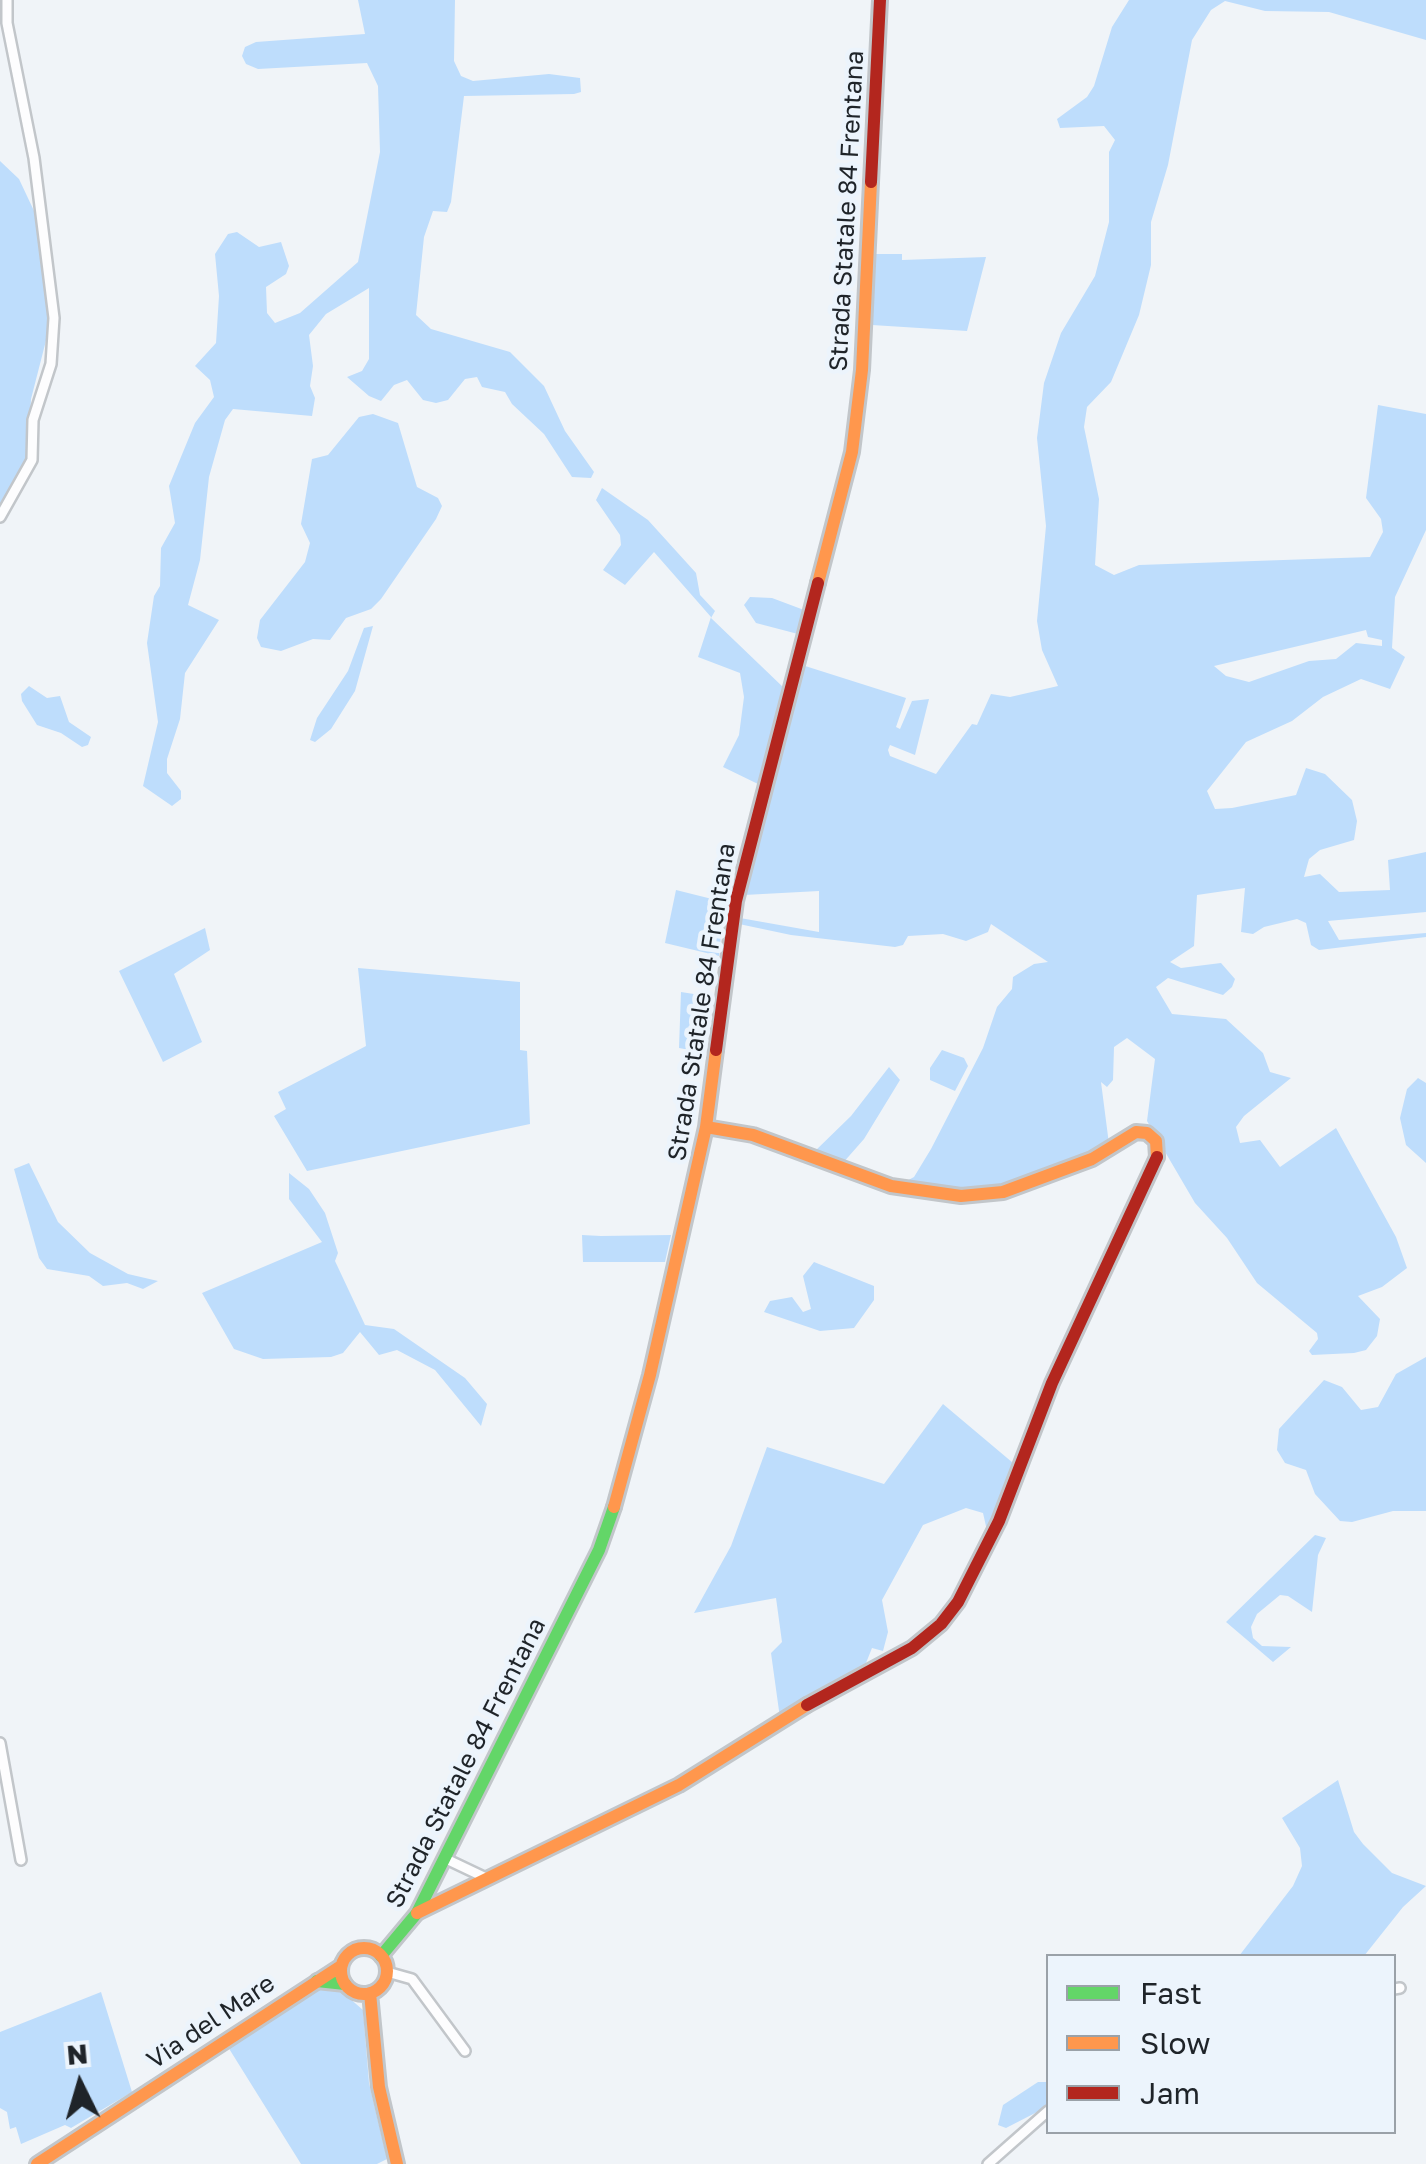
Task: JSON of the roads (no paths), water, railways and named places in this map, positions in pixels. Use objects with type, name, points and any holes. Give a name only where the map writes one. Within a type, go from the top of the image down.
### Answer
[{"type":"main road","name":"Strada Statale 84 Frentana","points":[[381,1956],[417,1914],[570,1610],[612,1516],[650,1375],[706,1128],[736,901],[852,452],[859,409],[880,0]]},
{"type":"main road","points":[[417,1914],[680,1785],[846,1681],[912,1648],[941,1624],[958,1602],[999,1522],[1052,1383],[1159,1153],[1156,1141],[1147,1133],[1136,1132],[1092,1159],[1003,1192],[961,1196],[891,1186],[753,1134],[706,1128]]},
{"type":"main road","points":[[357,1949],[370,1949],[381,1956],[387,1972],[384,1983],[370,1993],[357,1993],[345,1984],[342,1966],[357,1949]]},
{"type":"main road","name":"Via del Mare","points":[[37,2164],[309,1982],[342,1966]]},
{"type":"main road","name":"Via del Mare","points":[[309,1982],[345,1984]]},
{"type":"main road","points":[[370,1993],[379,2087],[397,2164]]},
{"type":"street","points":[[0,517],[32,460],[33,420],[52,364],[54,318],[34,158],[7,24],[7,0]]},
{"type":"street","points":[[0,1744],[21,1860]]},
{"type":"street","points":[[444,1858],[484,1878]]},
{"type":"street","points":[[387,1972],[412,1979],[465,2051]]},
{"type":"street","points":[[988,2164],[1046,2113]]}]
